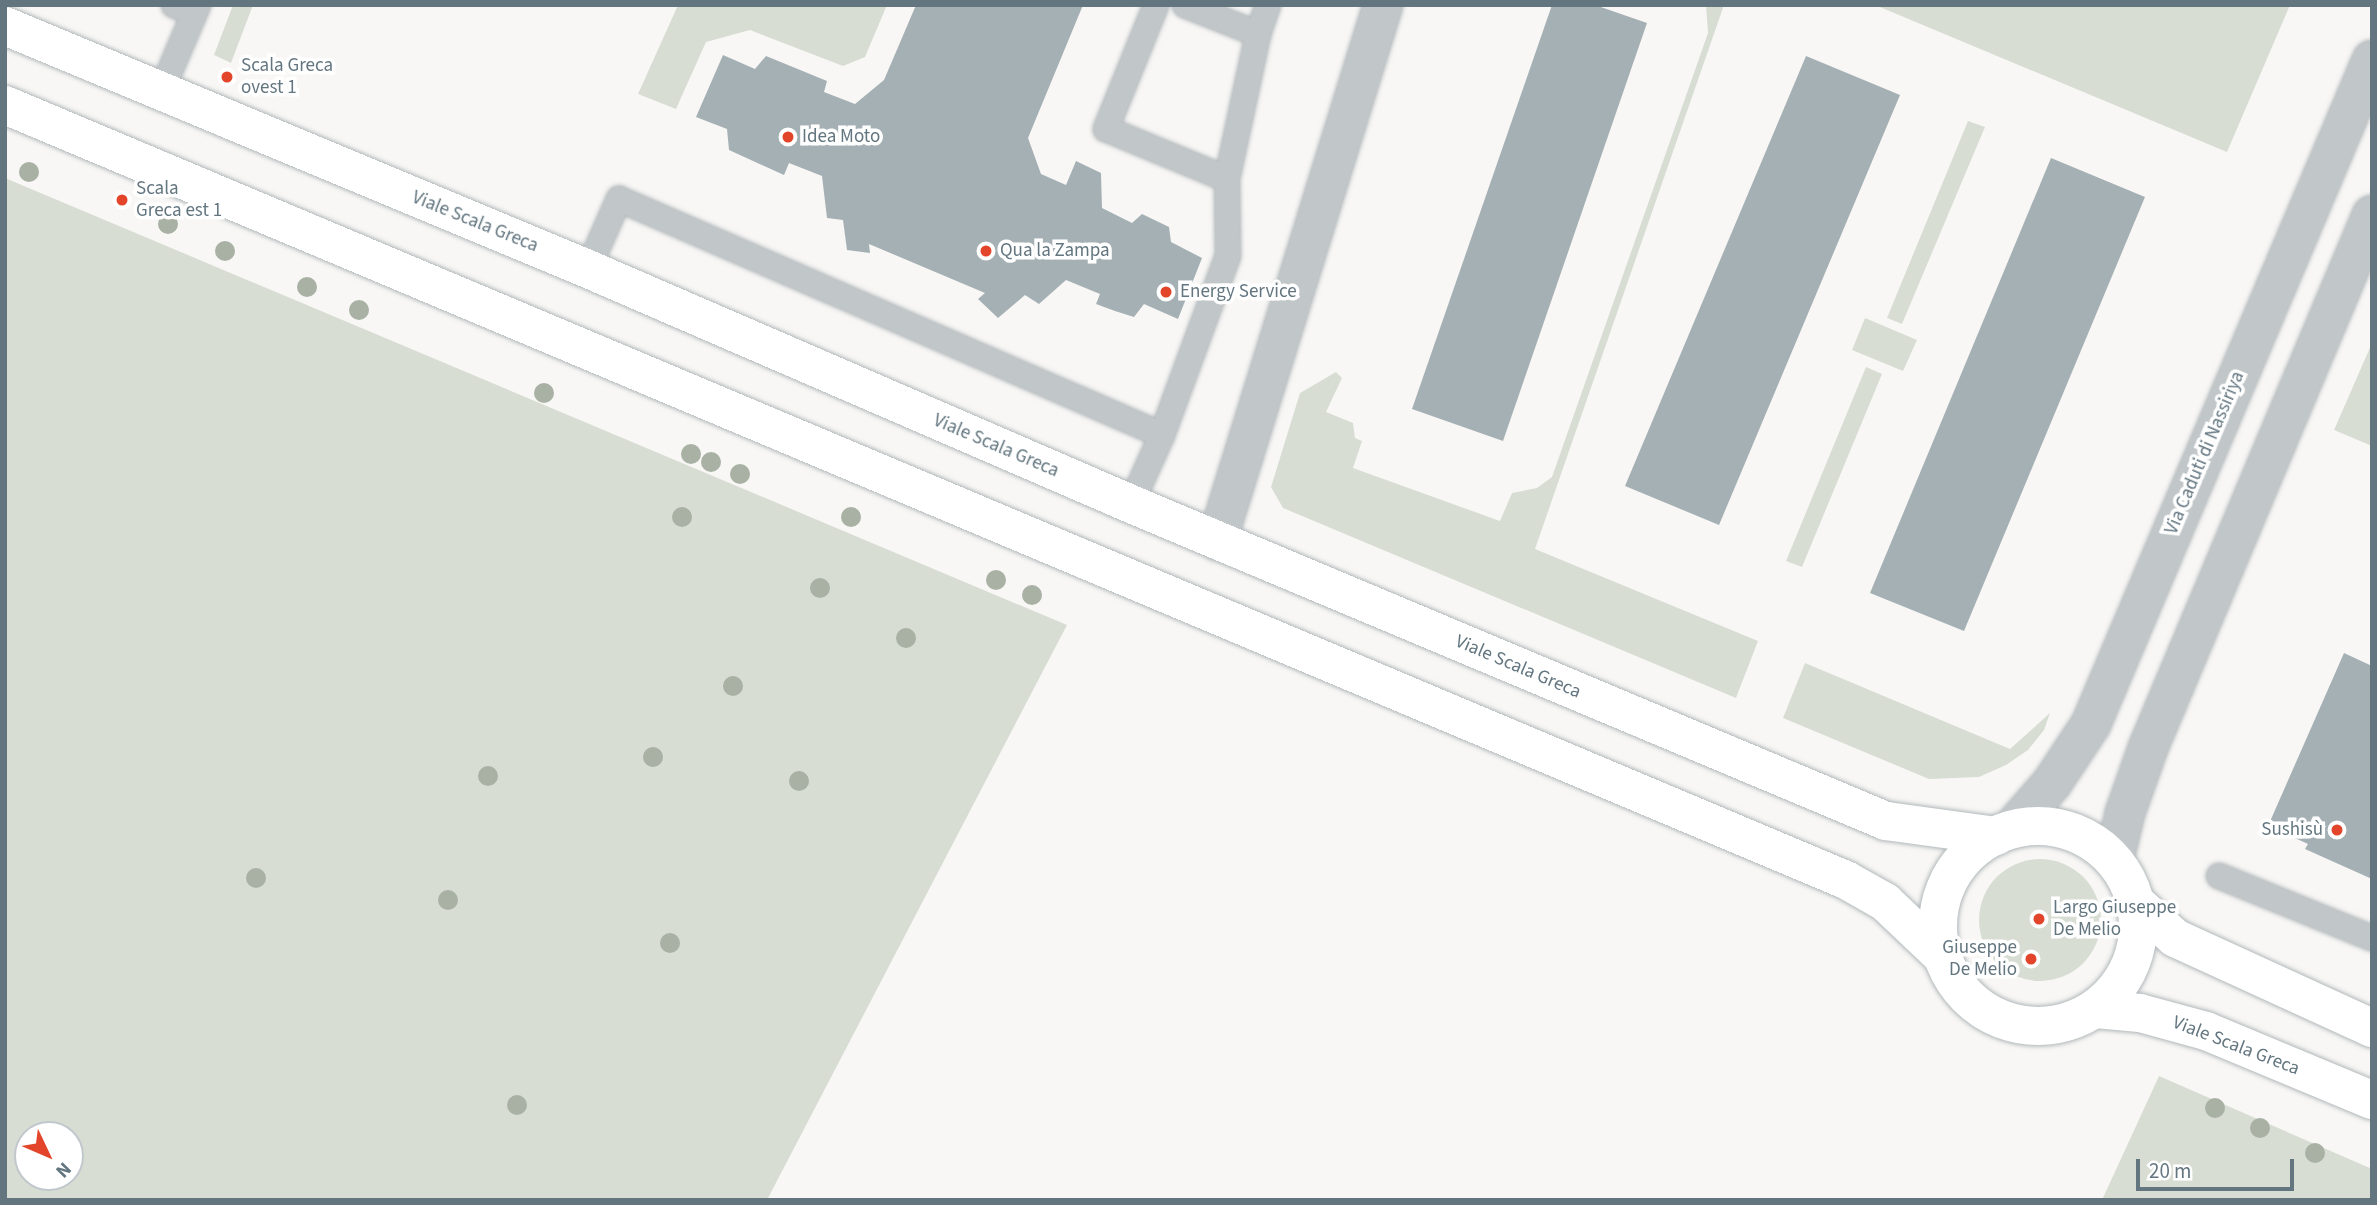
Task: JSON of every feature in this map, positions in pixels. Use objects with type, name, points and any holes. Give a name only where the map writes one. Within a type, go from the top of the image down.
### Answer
[{"type":"main road","name":"Viale Scala Greca","points":[[5,26],[589,269],[1131,505],[1886,821],[2003,833]]},
{"type":"main road","points":[[5,105],[1846,880],[1885,902],[1943,957]]},
{"type":"main road","points":[[2038,826],[2067,830],[2092,842],[2114,860],[2127,880],[2136,903],[2139,933],[2132,962],[2117,988],[2096,1009],[2068,1023],[2037,1027],[2006,1022],[1979,1007],[1957,986],[1943,957],[1938,922],[1946,887],[1966,857],[2003,833],[2038,826]]},
{"type":"main road","points":[[2136,903],[2175,938],[2372,1028]]},
{"type":"main road","name":"Viale Scala Greca","points":[[2096,1009],[2140,1013],[2206,1031],[2372,1100]]},
{"type":"street","points":[[1217,541],[1383,5]]},
{"type":"street","name":"Via Caduti di Nassiriya","points":[[2003,833],[2052,783],[2091,724],[2372,60]]},
{"type":"street","points":[[2114,860],[2125,813],[2148,748],[2372,215]]},
{"type":"lane","points":[[1156,5],[1106,130],[1227,179]]},
{"type":"lane","points":[[1185,5],[1258,34]]},
{"type":"lane","points":[[1131,505],[1162,435],[1228,256],[1227,179],[1258,34],[1268,5]]},
{"type":"lane","points":[[161,92],[189,8]]},
{"type":"lane","points":[[589,269],[619,199],[1162,435]]},
{"type":"lane","points":[[2219,876],[2372,938]]},
{"type":"shaded area","points":[[233,5],[253,5],[231,63],[214,55]]},
{"type":"shaded area","points":[[678,5],[887,5],[865,57],[843,66],[750,30],[706,42],[676,109],[638,94]]},
{"type":"shaded area","points":[[1706,5],[1724,5],[1535,549],[1758,641],[1736,698],[1283,508],[1271,487],[1300,393],[1336,372],[1342,378],[1326,412],[1353,423],[1355,438],[1362,441],[1353,468],[1500,521],[1512,493],[1537,488],[1552,477],[1708,33]]},
{"type":"shaded area","points":[[1875,5],[2290,5],[2227,152]]},
{"type":"shaded area","points":[[1968,121],[1985,127],[1902,324],[1887,318]]},
{"type":"shaded area","points":[[5,178],[1067,625],[767,1200],[5,1200]]},
{"type":"shaded area","points":[[1865,318],[1917,340],[1903,371],[1852,350]]},
{"type":"shaded area","points":[[2372,343],[2372,446],[2334,430]]},
{"type":"shaded area","points":[[1866,367],[1882,374],[1802,567],[1786,561]]},
{"type":"shaded area","points":[[1805,663],[2010,749],[2050,713],[2044,730],[2028,750],[2006,765],[1979,777],[1929,779],[1783,718]]},
{"type":"shaded area","points":[[2040,859],[2063,864],[2083,877],[2096,897],[2101,920],[2096,943],[2083,963],[2063,976],[2040,981],[2017,976],[1997,963],[1984,943],[1979,920],[1984,897],[1997,877],[2017,864]]},
{"type":"shaded area","points":[[2159,1076],[2372,1169],[2372,1200],[2102,1200]]},
{"type":"building","points":[[916,5],[1083,5],[1028,138],[1041,174],[1066,185],[1076,161],[1101,173],[1102,208],[1132,223],[1142,214],[1169,227],[1171,242],[1202,258],[1178,319],[1144,304],[1134,317],[1115,311],[1096,304],[1100,294],[1066,280],[1039,304],[1025,295],[998,318],[978,299],[985,293],[869,244],[870,253],[847,250],[843,220],[827,218],[822,176],[789,163],[784,175],[729,150],[727,129],[696,117],[723,55],[755,69],[766,56],[827,81],[824,92],[855,104],[884,80]]},
{"type":"building","points":[[1552,5],[1595,5],[1647,23],[1503,441],[1412,409]]},
{"type":"building","points":[[1806,56],[1900,95],[1719,525],[1625,486]]},
{"type":"building","points":[[2051,158],[2145,197],[1964,631],[1870,593]]},
{"type":"building","points":[[2344,653],[2372,666],[2372,879],[2305,849],[2308,844],[2268,826]]},
{"type":"place","name":"Scala Greca ovest 1","points":[[227,77]]},
{"type":"place","name":"Idea Moto","points":[[788,137]]},
{"type":"place","name":"Scala Greca est 1","points":[[122,200]]},
{"type":"place","name":"Qua la Zampa","points":[[986,251]]},
{"type":"place","name":"Energy Service","points":[[1166,292]]},
{"type":"place","name":"Sushisù","points":[[2337,830]]},
{"type":"place","name":"Largo Giuseppe De Melio","points":[[2039,919]]},
{"type":"place","name":"Giuseppe De Melio","points":[[2031,959]]}]
